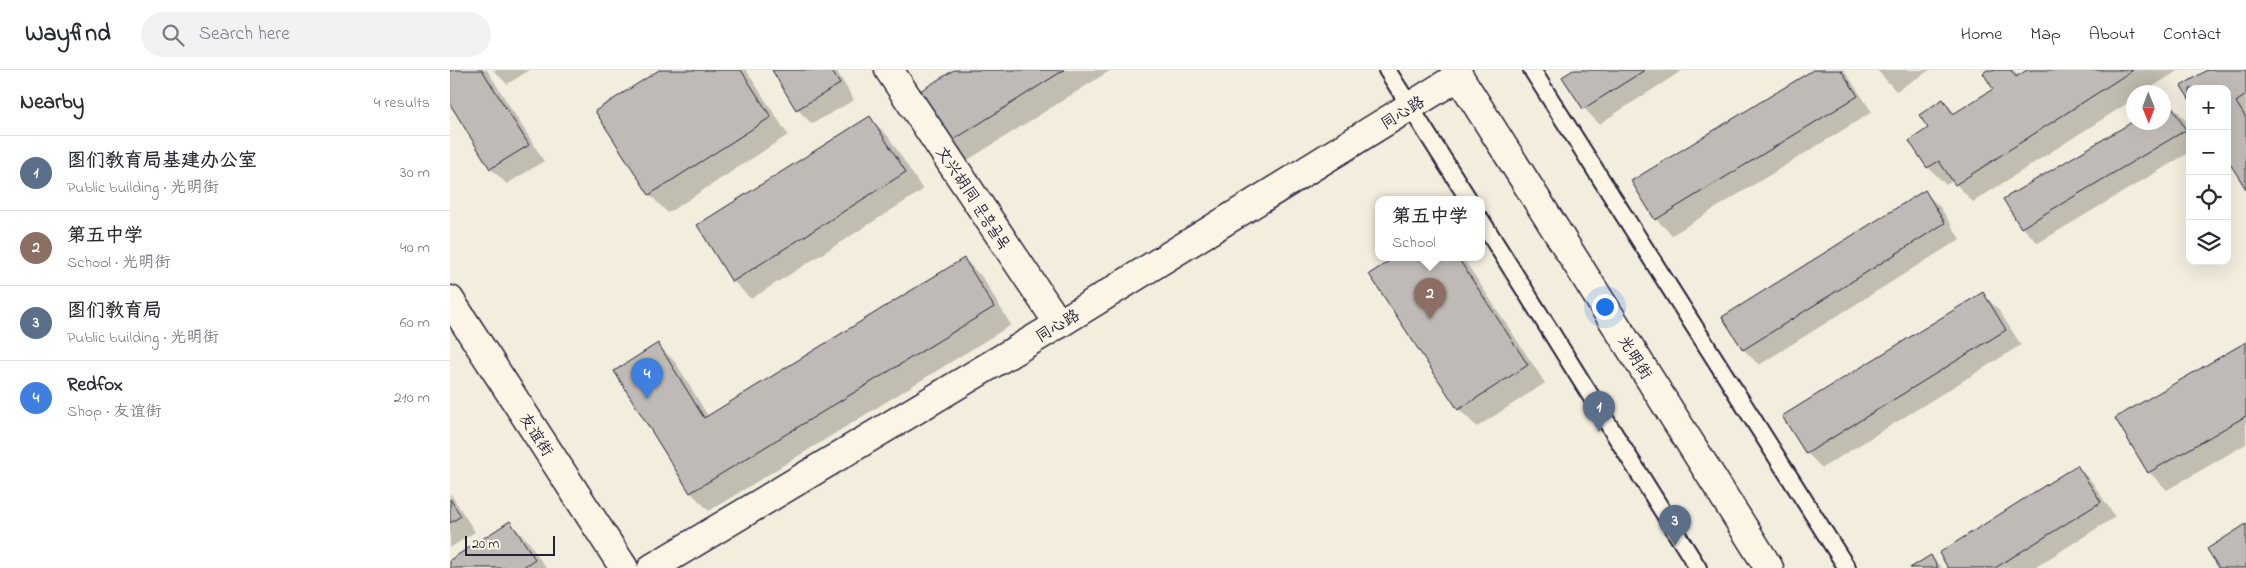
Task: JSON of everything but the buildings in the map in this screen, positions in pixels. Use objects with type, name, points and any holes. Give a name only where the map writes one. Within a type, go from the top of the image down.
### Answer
[{"type":"street","name":"文兴胡同 문흥골목","points":[[889,70],[1059,324]]},
{"type":"street","name":"同心路","points":[[652,568],[1059,324],[1410,107],[1457,73]]},
{"type":"street","name":"光明街","points":[[1457,73],[1769,568]]},
{"type":"street","name":"友谊街","points":[[450,300],[624,568]]},
{"type":"lane","points":[[1387,70],[1466,196]]},
{"type":"lane","points":[[1532,70],[1847,568]]},
{"type":"lane","points":[[1485,226],[1698,568]]},
{"type":"place","name":"第五中学","points":[[1430,319]]},
{"type":"place","name":"Redfox","points":[[647,399]]},
{"type":"place","name":"图们教育局基建办公室","points":[[1599,432]]},
{"type":"place","name":"图们教育局","points":[[1675,546]]}]
